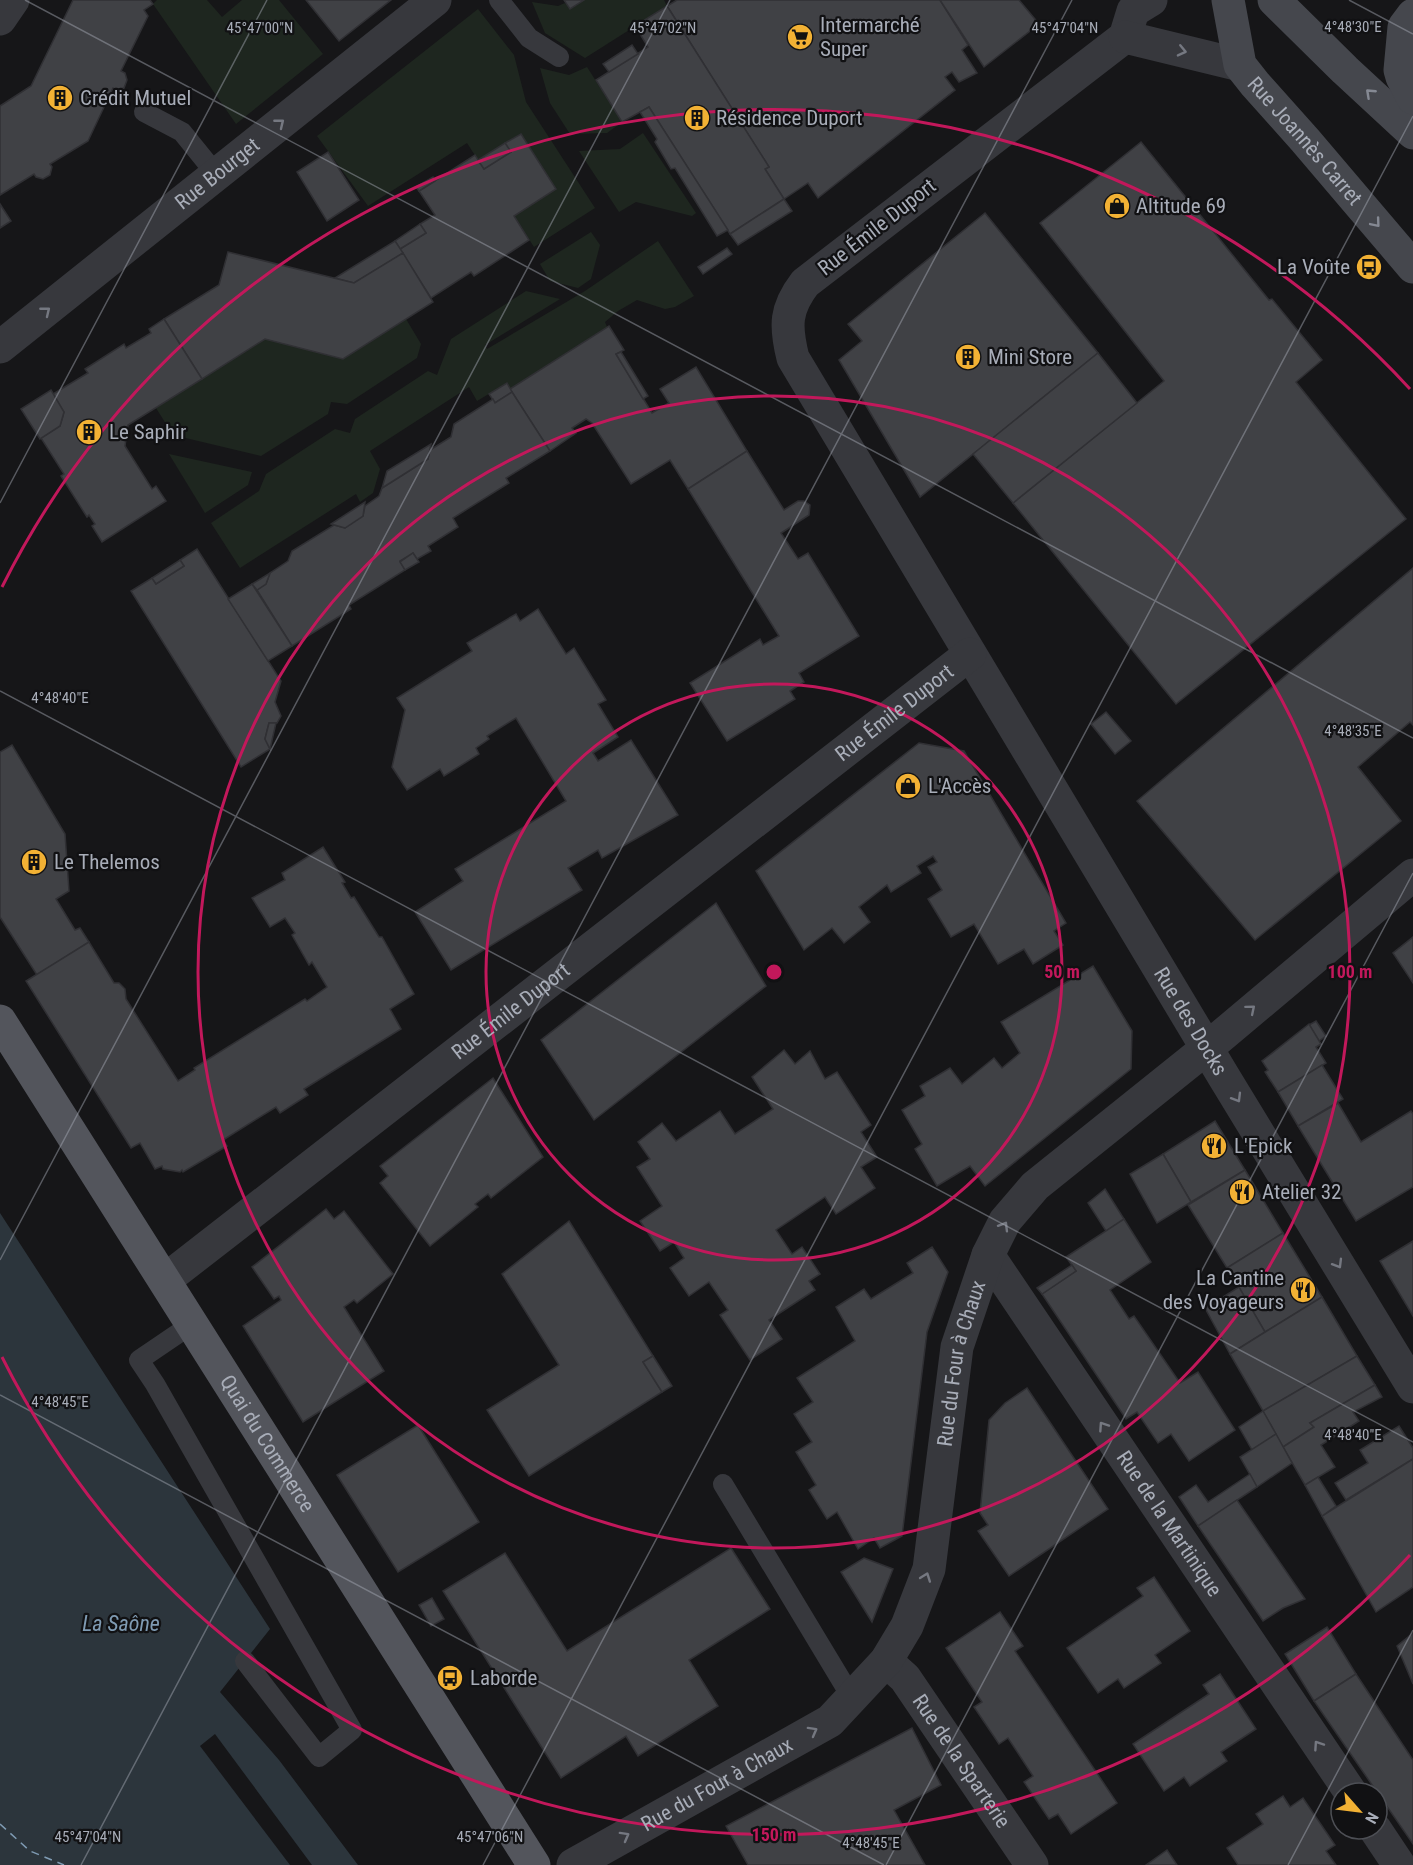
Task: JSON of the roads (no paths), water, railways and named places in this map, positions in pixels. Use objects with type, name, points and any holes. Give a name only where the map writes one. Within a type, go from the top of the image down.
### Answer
[{"type":"main road","name":"Quai du Commerce","points":[[0,1021],[534,1865]]},
{"type":"street","points":[[0,19],[13,0]]},
{"type":"street","name":"Rue Bourget","points":[[0,347],[435,0]]},
{"type":"street","points":[[1151,0],[1133,11],[1125,37],[1240,65]]},
{"type":"street","name":"Rue Joannès Carret","points":[[1228,0],[1240,65],[1413,267]]},
{"type":"street","points":[[1274,0],[1413,133]]},
{"type":"street","points":[[1413,15],[1404,27],[1400,70],[1413,98]]},
{"type":"street","name":"Rue Émile Duport","points":[[165,1280],[970,654],[793,358],[787,336],[788,315],[793,298],[805,283],[1125,37]]},
{"type":"street","name":"Rue des Docks","points":[[970,654],[1413,1387]]},
{"type":"street","name":"Rue du Four à Chaux","points":[[573,1865],[830,1721],[886,1661],[907,1626],[929,1569],[957,1347],[988,1255],[1005,1221],[1035,1186],[1207,1048],[1413,875]]},
{"type":"street","name":"Rue de la Martinique","points":[[988,1255],[1343,1781]]},
{"type":"street","name":"Rue de la Sparterie","points":[[886,1661],[905,1678],[1032,1865]]},
{"type":"street","points":[[1383,1841],[1399,1865]]},
{"type":"lane","points":[[500,0],[529,38],[559,57]]},
{"type":"lane","points":[[144,112],[182,132],[216,174]]},
{"type":"lane","points":[[192,1324],[139,1360],[155,1383],[352,1730],[319,1756],[244,1661]]},
{"type":"lane","points":[[723,1484],[852,1698]]},
{"type":"water","name":"La Saône","points":[[0,1213],[270,1629],[220,1692],[279,1760],[358,1865],[0,1865]]},
{"type":"place","name":"Intermarché Super","points":[[800,37]]},
{"type":"place","name":"Crédit Mutuel","points":[[60,98]]},
{"type":"place","name":"Résidence Duport","points":[[697,118]]},
{"type":"place","name":"Altitude 69","points":[[1117,206]]},
{"type":"place","name":"La Voûte","points":[[1369,267]]},
{"type":"place","name":"Mini Store","points":[[968,357]]},
{"type":"place","name":"Le Saphir","points":[[89,432]]},
{"type":"place","name":"L'Accès","points":[[908,786]]},
{"type":"place","name":"Le Thelemos","points":[[34,862]]},
{"type":"place","name":"L'Epick","points":[[1214,1146]]},
{"type":"place","name":"Atelier 32","points":[[1242,1192]]},
{"type":"place","name":"La Cantine des Voyageurs","points":[[1303,1290]]},
{"type":"place","name":"Laborde","points":[[450,1678]]}]
